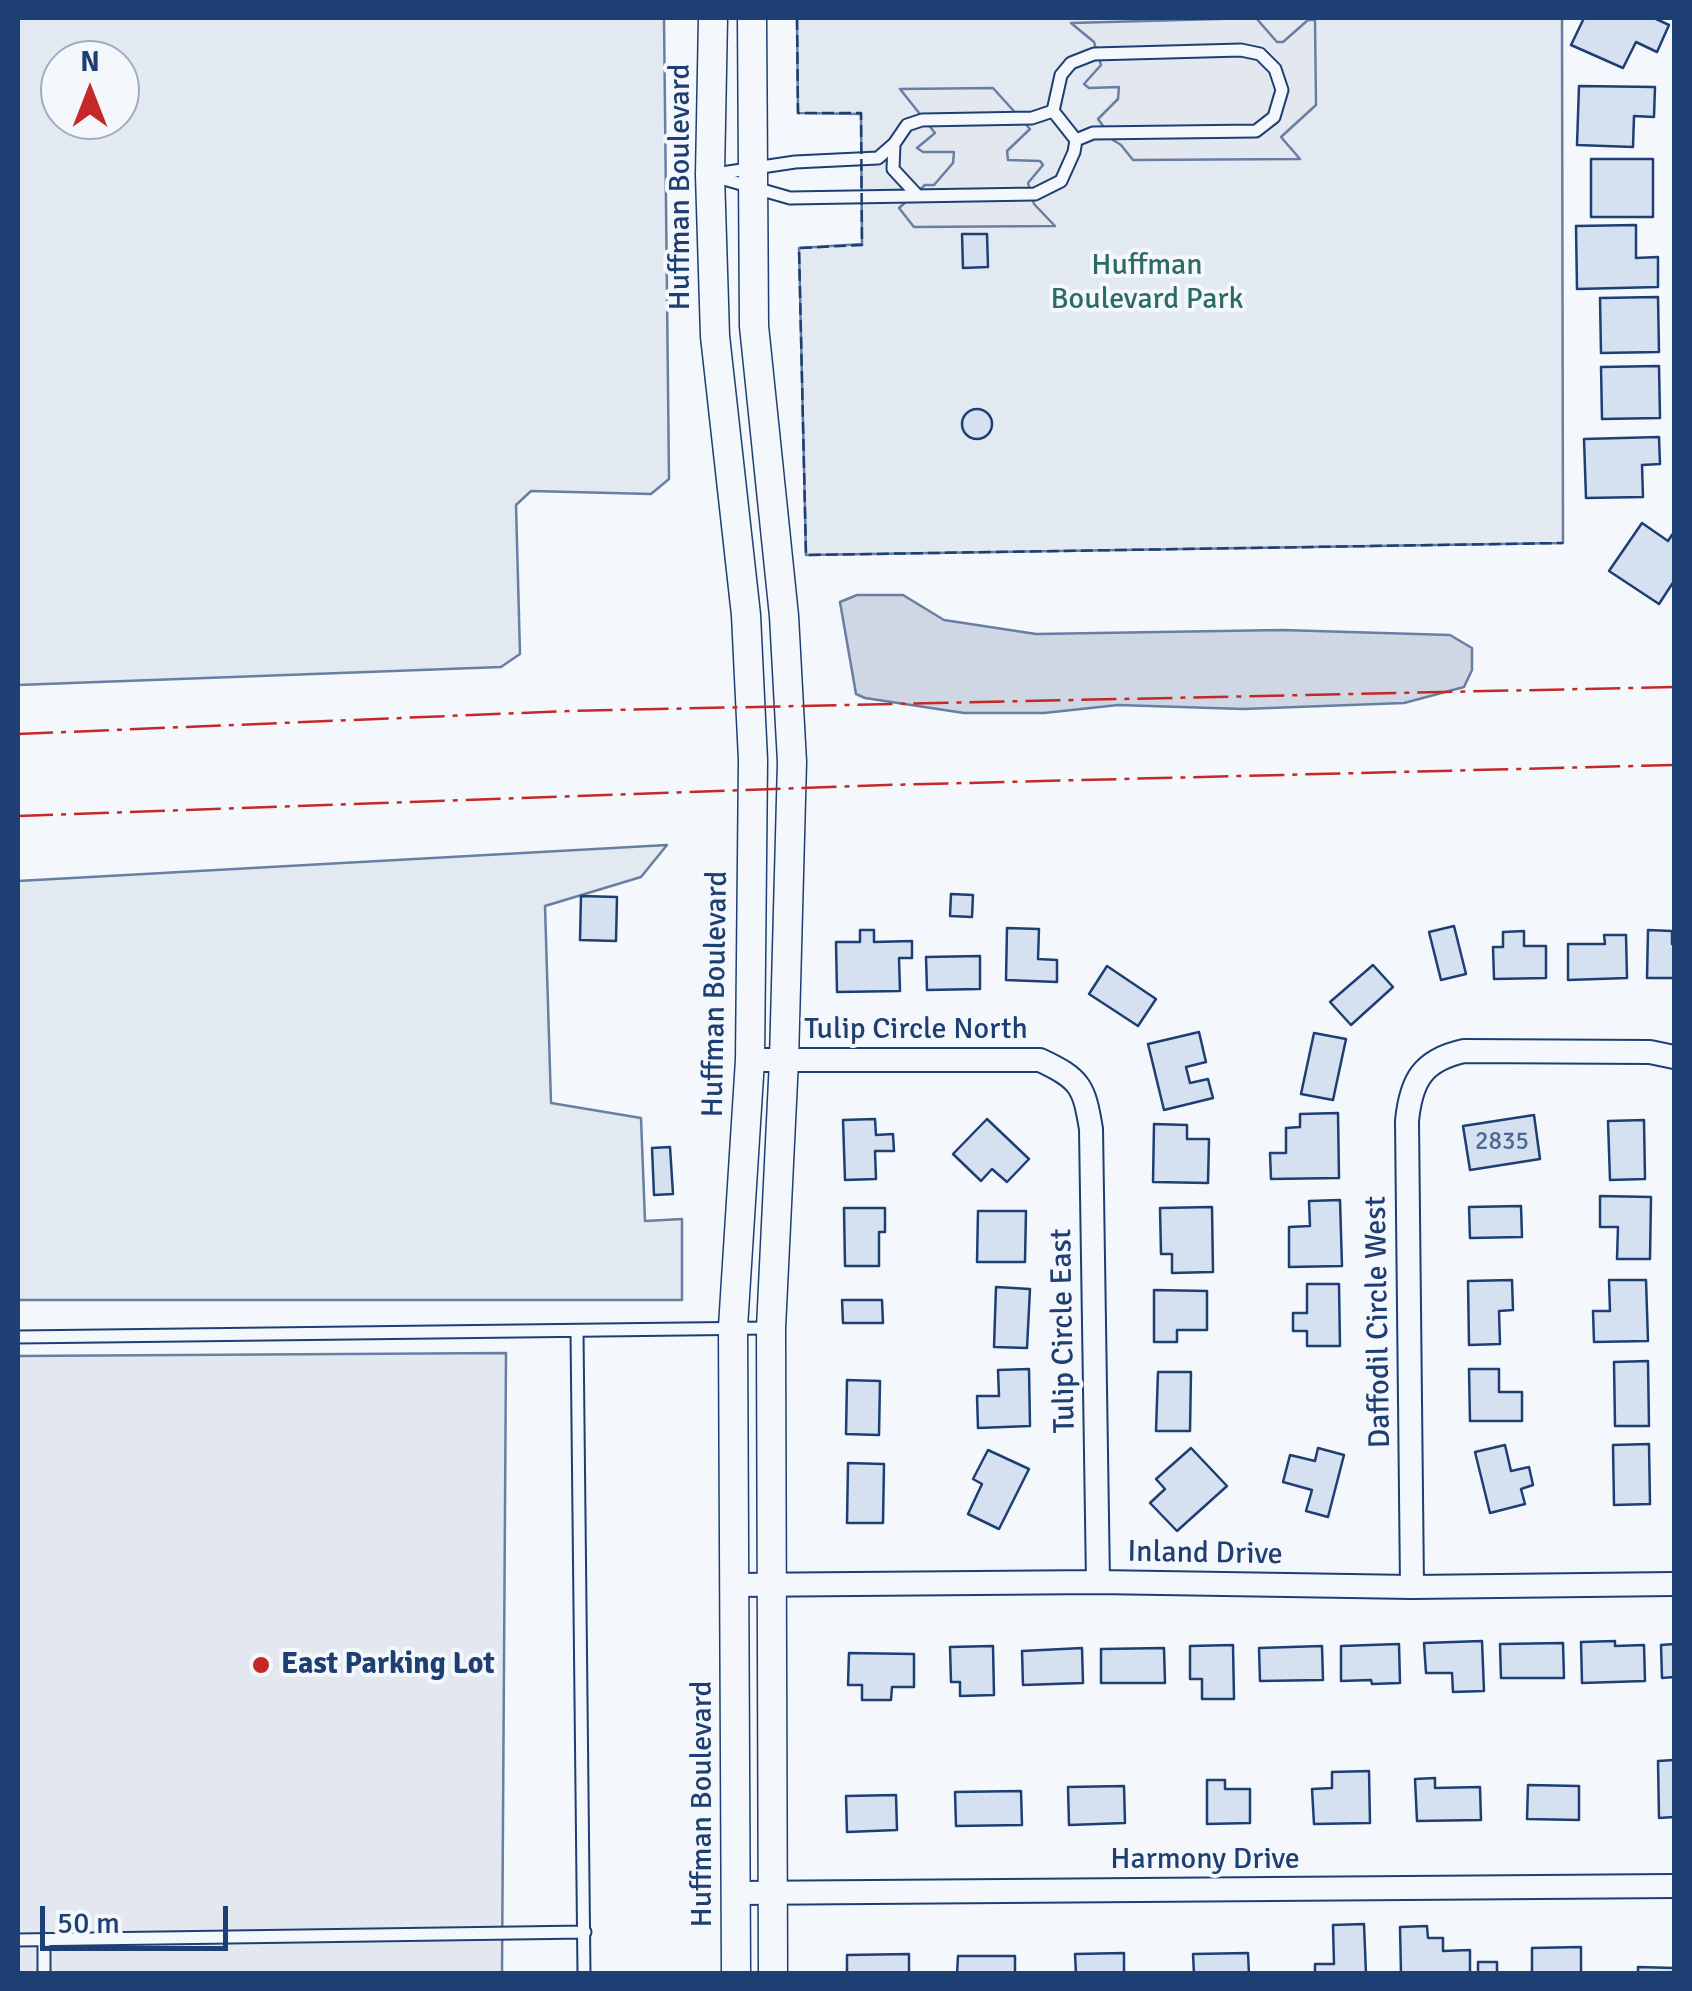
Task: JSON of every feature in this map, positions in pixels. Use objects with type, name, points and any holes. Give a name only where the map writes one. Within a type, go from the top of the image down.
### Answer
[{"type":"street","name":"Huffman Boulevard","points":[[713,18],[710,174],[715,336],[746,616],[752,742],[750,1060],[733,1327],[736,1974]]},
{"type":"street","points":[[752,18],[754,326],[784,616],[792,762],[784,1060],[771,1328],[773,1974]]},
{"type":"street","name":"Daffodil Circle West","points":[[1412,1588],[1409,1096],[1432,1064],[1464,1051],[1650,1052],[1674,1057]]},
{"type":"street","name":"Tulip Circle North","points":[[750,1060],[1040,1060],[1076,1081]]},
{"type":"street","name":"Tulip Circle East","points":[[1076,1081],[1085,1096],[1091,1130],[1098,1582]]},
{"type":"street","name":"Inland Drive","points":[[734,1585],[1098,1582],[1412,1588],[1674,1584]]},
{"type":"street","name":"Harmony Drive","points":[[737,1893],[1674,1886]]},
{"type":"lane","points":[[710,174],[754,177],[790,198],[1035,194],[1060,181],[1074,152],[1076,140],[1053,111],[1060,75],[1071,63],[1094,54],[1242,50],[1260,54],[1275,69],[1282,90],[1274,117],[1256,131],[1093,134],[1076,140]]},
{"type":"lane","points":[[710,174],[754,177],[796,162],[878,158],[907,125],[922,120],[1032,118],[1053,111]]},
{"type":"lane","points":[[894,144],[893,169],[918,196]]},
{"type":"lane","points":[[18,1337],[771,1328]]},
{"type":"lane","points":[[578,1332],[584,1974]]},
{"type":"lane","points":[[18,1940],[584,1932]]},
{"type":"lane","points":[[44,1939],[44,1974]]},
{"type":"green space","points":[[18,18],[664,18],[669,479],[651,494],[531,491],[516,505],[520,654],[501,667],[18,685]]},
{"type":"green space","name":"Huffman Boulevard Park","points":[[797,18],[1562,18],[1563,543],[806,555],[799,248],[862,244],[861,114],[798,113]]},
{"type":"green space","points":[[667,845],[641,877],[545,906],[551,1103],[641,1118],[645,1221],[682,1219],[682,1300],[18,1300],[18,881]]},
{"type":"shaded area","points":[[1256,18],[1277,42],[1283,42],[1308,20],[1315,20],[1316,105],[1281,137],[1300,159],[1133,160],[1113,140],[1098,119],[1118,99],[1119,87],[1089,88],[1084,84],[1101,65],[1094,42],[1071,23]]},
{"type":"shaded area","points":[[993,88],[1030,129],[1007,151],[1008,160],[1040,161],[1043,165],[1028,183],[1034,204],[1055,226],[914,227],[899,208],[925,185],[934,185],[953,163],[954,152],[923,152],[917,148],[935,133],[900,89]]},
{"type":"shaded area","points":[[857,595],[903,595],[944,620],[1036,634],[1282,630],[1450,635],[1472,648],[1472,670],[1464,687],[1404,703],[1243,709],[1118,705],[1044,713],[964,713],[856,694],[840,602]]},
{"type":"shaded area","name":"East Parking Lot","points":[[506,1353],[502,1973],[18,1973],[18,1356]]},
{"type":"building","points":[[1584,18],[1654,18],[1669,25],[1657,52],[1636,42],[1623,68],[1571,45]]},
{"type":"building","points":[[1579,86],[1655,87],[1654,117],[1634,116],[1633,147],[1577,145]]},
{"type":"building","points":[[1591,159],[1653,159],[1653,217],[1591,217]]},
{"type":"building","points":[[1636,225],[1636,258],[1658,257],[1658,287],[1577,289],[1576,226]]},
{"type":"building","points":[[962,234],[987,234],[988,267],[963,268]]},
{"type":"building","points":[[1658,297],[1659,352],[1601,353],[1600,298]]},
{"type":"building","points":[[1659,366],[1660,418],[1602,419],[1601,367]]},
{"type":"building","points":[[977,409],[988,413],[992,424],[988,435],[977,439],[966,435],[962,424],[966,413]]},
{"type":"building","points":[[1659,437],[1660,464],[1642,465],[1643,497],[1586,498],[1584,439]]},
{"type":"building","points":[[1642,523],[1668,541],[1674,532],[1674,581],[1659,604],[1609,571]]},
{"type":"building","points":[[951,894],[973,895],[972,917],[950,916]]},
{"type":"building","points":[[581,896],[617,897],[616,941],[580,940]]},
{"type":"building","points":[[1454,926],[1466,974],[1441,980],[1429,932]]},
{"type":"building","points":[[1007,928],[1039,929],[1038,959],[1057,960],[1057,982],[1006,980]]},
{"type":"building","points":[[860,930],[874,930],[874,942],[912,941],[912,958],[899,958],[900,991],[837,992],[836,942],[860,942]]},
{"type":"building","points":[[1648,930],[1672,931],[1674,978],[1647,978]]},
{"type":"building","points":[[1524,931],[1524,946],[1546,946],[1546,978],[1494,979],[1493,947],[1503,947],[1503,932]]},
{"type":"building","points":[[1604,935],[1626,935],[1627,978],[1568,980],[1568,944],[1605,944]]},
{"type":"building","points":[[980,956],[980,989],[927,990],[926,957]]},
{"type":"building","points":[[1373,965],[1393,987],[1351,1025],[1330,1002]]},
{"type":"building","points":[[1107,966],[1156,999],[1138,1026],[1089,994]]},
{"type":"building","points":[[1199,1032],[1206,1062],[1186,1067],[1190,1083],[1208,1079],[1213,1098],[1164,1110],[1148,1044]]},
{"type":"building","points":[[1314,1033],[1346,1039],[1333,1100],[1301,1094]]},
{"type":"building","points":[[1338,1113],[1339,1178],[1271,1179],[1270,1153],[1286,1153],[1286,1128],[1300,1127],[1300,1114]]},
{"type":"building","points":[[1534,1115],[1540,1159],[1470,1170],[1463,1126]]},
{"type":"building","points":[[875,1119],[876,1135],[893,1134],[894,1151],[875,1151],[876,1179],[845,1180],[843,1120]]},
{"type":"building","points":[[987,1119],[1029,1159],[1007,1182],[992,1169],[981,1181],[953,1154]]},
{"type":"building","points":[[1644,1120],[1645,1179],[1610,1180],[1608,1121]]},
{"type":"building","points":[[1154,1124],[1187,1125],[1187,1139],[1209,1139],[1208,1183],[1153,1182]]},
{"type":"building","points":[[670,1147],[673,1194],[654,1195],[652,1148]]},
{"type":"building","points":[[1600,1196],[1651,1197],[1650,1259],[1617,1259],[1618,1227],[1600,1227]]},
{"type":"building","points":[[1340,1200],[1342,1266],[1289,1267],[1289,1227],[1310,1226],[1309,1201]]},
{"type":"building","points":[[1521,1206],[1522,1237],[1470,1238],[1469,1207]]},
{"type":"building","points":[[1212,1207],[1213,1272],[1172,1273],[1172,1254],[1161,1254],[1160,1208]]},
{"type":"building","points":[[844,1208],[885,1208],[885,1232],[879,1232],[879,1266],[845,1266]]},
{"type":"building","points":[[978,1211],[1026,1211],[1025,1262],[977,1262]]},
{"type":"building","points":[[1512,1280],[1513,1310],[1499,1311],[1500,1344],[1469,1345],[1468,1281]]},
{"type":"building","points":[[1609,1280],[1646,1280],[1648,1341],[1594,1342],[1593,1311],[1610,1311]]},
{"type":"building","points":[[1307,1284],[1339,1284],[1340,1346],[1307,1346],[1307,1331],[1293,1331],[1293,1313],[1307,1313]]},
{"type":"building","points":[[996,1287],[1030,1289],[1027,1348],[994,1347]]},
{"type":"building","points":[[1154,1290],[1207,1291],[1207,1330],[1177,1330],[1177,1342],[1154,1342]]},
{"type":"building","points":[[842,1300],[882,1300],[883,1323],[843,1323]]},
{"type":"building","points":[[1648,1361],[1649,1426],[1615,1426],[1614,1362]]},
{"type":"building","points":[[1029,1369],[1030,1426],[978,1428],[977,1396],[999,1396],[998,1370]]},
{"type":"building","points":[[1469,1369],[1499,1369],[1499,1392],[1522,1392],[1522,1421],[1470,1421]]},
{"type":"building","points":[[1158,1372],[1191,1372],[1190,1431],[1156,1431]]},
{"type":"building","points":[[847,1380],[880,1381],[879,1435],[846,1434]]},
{"type":"building","points":[[1649,1444],[1650,1504],[1614,1505],[1613,1445]]},
{"type":"building","points":[[1505,1445],[1511,1471],[1529,1467],[1533,1485],[1521,1489],[1525,1504],[1490,1513],[1475,1452]]},
{"type":"building","points":[[1191,1448],[1227,1486],[1177,1531],[1150,1503],[1165,1489],[1156,1479]]},
{"type":"building","points":[[1318,1448],[1344,1455],[1328,1517],[1306,1511],[1312,1490],[1283,1482],[1290,1455],[1315,1461]]},
{"type":"building","points":[[988,1450],[1029,1469],[999,1529],[968,1514],[982,1484],[973,1479]]},
{"type":"building","points":[[848,1463],[884,1464],[883,1523],[847,1523]]},
{"type":"building","points":[[1482,1641],[1484,1691],[1453,1692],[1452,1673],[1426,1673],[1424,1643]]},
{"type":"building","points":[[1615,1641],[1615,1646],[1644,1645],[1645,1681],[1582,1683],[1581,1642]]},
{"type":"building","points":[[1563,1643],[1564,1678],[1501,1678],[1500,1644]]},
{"type":"building","points":[[1399,1644],[1400,1683],[1341,1681],[1341,1646]]},
{"type":"building","points":[[1674,1644],[1674,1677],[1662,1678],[1661,1645]]},
{"type":"building","points":[[1233,1645],[1234,1699],[1202,1699],[1202,1679],[1190,1679],[1190,1646]]},
{"type":"building","points":[[993,1646],[994,1695],[960,1696],[960,1682],[951,1682],[950,1647]]},
{"type":"building","points":[[1322,1646],[1323,1680],[1260,1681],[1259,1648]]},
{"type":"building","points":[[1082,1648],[1083,1683],[1023,1685],[1022,1651]]},
{"type":"building","points":[[1164,1648],[1165,1683],[1101,1683],[1101,1649]]},
{"type":"building","points":[[849,1653],[914,1654],[914,1687],[892,1687],[891,1700],[862,1700],[862,1685],[848,1685]]},
{"type":"building","points":[[1674,1760],[1674,1817],[1659,1818],[1658,1761]]},
{"type":"building","points":[[1369,1771],[1370,1823],[1314,1824],[1312,1789],[1332,1788],[1332,1772]]},
{"type":"building","points":[[1435,1778],[1435,1788],[1480,1787],[1481,1820],[1417,1821],[1415,1779]]},
{"type":"building","points":[[1207,1780],[1225,1780],[1225,1789],[1250,1789],[1250,1823],[1207,1824]]},
{"type":"building","points":[[1528,1785],[1579,1786],[1579,1820],[1527,1819]]},
{"type":"building","points":[[1124,1786],[1125,1823],[1069,1825],[1068,1787]]},
{"type":"building","points":[[1021,1791],[1022,1825],[956,1826],[955,1792]]},
{"type":"building","points":[[896,1795],[897,1830],[847,1832],[846,1796]]},
{"type":"building","points":[[1364,1924],[1366,1974],[1315,1974],[1315,1964],[1334,1964],[1333,1925]]},
{"type":"building","points":[[1427,1926],[1428,1938],[1443,1938],[1443,1951],[1470,1950],[1470,1974],[1401,1974],[1400,1927]]},
{"type":"building","points":[[1581,1947],[1581,1974],[1532,1974],[1532,1948]]},
{"type":"building","points":[[1124,1953],[1124,1974],[1076,1974],[1075,1954]]},
{"type":"building","points":[[1248,1953],[1249,1974],[1194,1974],[1193,1954]]},
{"type":"building","points":[[909,1954],[909,1974],[847,1974],[847,1955]]},
{"type":"building","points":[[958,1956],[1015,1956],[1015,1974],[957,1974]]},
{"type":"building","points":[[1478,1962],[1497,1962],[1497,1974],[1478,1974]]},
{"type":"building","points":[[1638,1967],[1674,1968],[1674,1974],[1638,1974]]},
{"type":"fence","points":[[797,18],[798,113],[861,113],[862,245],[799,248],[806,555],[1563,543]]},
{"type":"power","points":[[18,734],[568,711],[1674,687]]},
{"type":"power","points":[[18,816],[886,785],[1674,765]]},
{"type":"place","name":"East Parking Lot","points":[[261,1665]]}]
